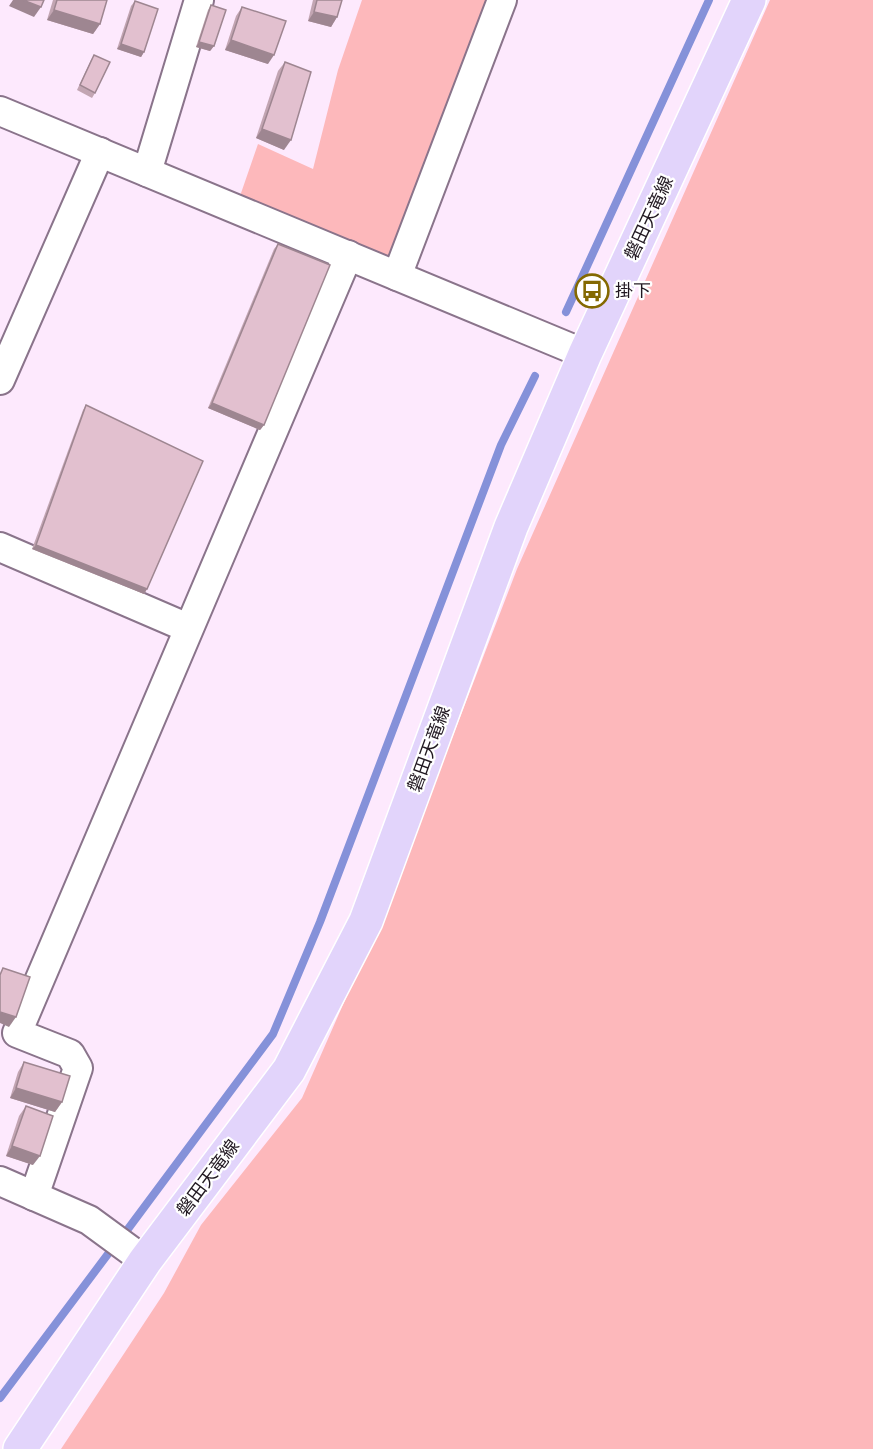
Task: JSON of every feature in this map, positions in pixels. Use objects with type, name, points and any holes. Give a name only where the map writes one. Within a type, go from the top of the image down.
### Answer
[{"type":"main road","name":"磐田天竜線","points":[[20,1449],[145,1261],[289,1070],[366,921],[511,527],[585,354],[749,0]]},
{"type":"street","points":[[147,172],[199,0]]},
{"type":"street","points":[[397,276],[502,0]]},
{"type":"street","points":[[0,111],[585,354]]},
{"type":"street","points":[[0,380],[100,152]]},
{"type":"street","points":[[34,1196],[78,1068],[70,1054],[17,1033],[348,255]]},
{"type":"street","points":[[0,548],[188,628]]},
{"type":"street","points":[[0,1181],[89,1220],[145,1261]]},
{"type":"shaded area","points":[[362,0],[493,0],[390,257],[240,196],[258,144],[313,169],[338,70]]},
{"type":"shaded area","points":[[770,0],[873,0],[873,1449],[61,1449],[164,1293],[201,1225],[302,1098],[396,884],[517,569]]},
{"type":"building","points":[[23,0],[44,0],[41,7]]},
{"type":"building","points":[[57,0],[107,0],[100,24],[54,10]]},
{"type":"building","points":[[317,0],[342,0],[337,17],[314,12]]},
{"type":"building","points":[[135,1],[158,9],[144,52],[121,44]]},
{"type":"building","points":[[211,5],[226,10],[214,46],[199,42]]},
{"type":"building","points":[[242,7],[286,21],[274,55],[231,40]]},
{"type":"building","points":[[94,55],[110,62],[95,93],[80,85]]},
{"type":"building","points":[[285,62],[311,72],[291,140],[262,129]]},
{"type":"building","points":[[278,244],[330,265],[264,425],[212,403]]},
{"type":"building","points":[[86,405],[203,461],[147,589],[36,545]]},
{"type":"building","points":[[3,968],[30,977],[16,1017],[0,1012],[0,975]]},
{"type":"building","points":[[24,1062],[70,1076],[62,1102],[16,1088]]},
{"type":"building","points":[[26,1106],[53,1116],[40,1156],[12,1146]]},
{"type":"waterway","points":[[566,312],[709,0]]},
{"type":"waterway","points":[[122,1237],[273,1034],[320,922],[501,445],[535,376]]},
{"type":"waterway","points":[[0,1398],[114,1246]]},
{"type":"place","name":"掛下","points":[[592,291]]}]
